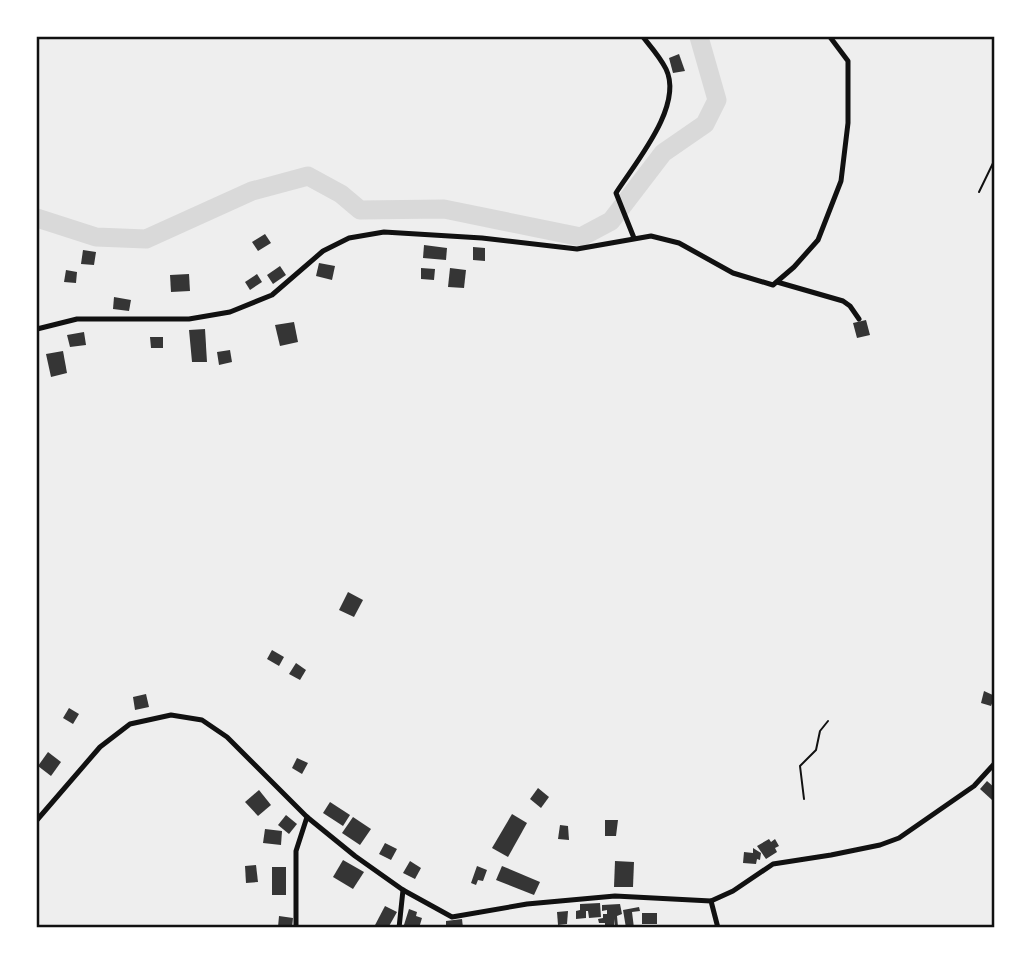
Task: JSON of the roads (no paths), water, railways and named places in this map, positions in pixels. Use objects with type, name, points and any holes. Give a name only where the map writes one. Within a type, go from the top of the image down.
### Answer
[{"type":"street","points":[[634,239],[616,193],[659,130],[669,97],[667,71],[643,37]]},
{"type":"street","points":[[37,329],[77,319],[189,319],[230,312],[272,295],[323,251],[349,238],[384,232],[577,249],[651,236],[679,243],[733,273],[774,285],[818,240],[842,181],[848,132],[848,61],[830,37]]},
{"type":"street","points":[[777,282],[841,300],[850,306],[859,319]]},
{"type":"street","points":[[37,820],[85,762],[130,724],[171,715],[202,720],[227,737],[307,817],[355,856],[403,890],[452,917],[527,904],[615,896],[711,901],[733,891],[773,864],[880,845],[899,838],[974,786],[995,763]]},
{"type":"street","points":[[296,928],[296,851],[307,817]]},
{"type":"street","points":[[399,928],[403,890]]},
{"type":"street","points":[[711,901],[718,928]]},
{"type":"waterway","points":[[37,218],[96,237],[146,239],[252,191],[308,176],[341,194],[360,210],[444,209],[581,237],[611,221],[663,153],[705,124],[717,100],[699,37]]}]
